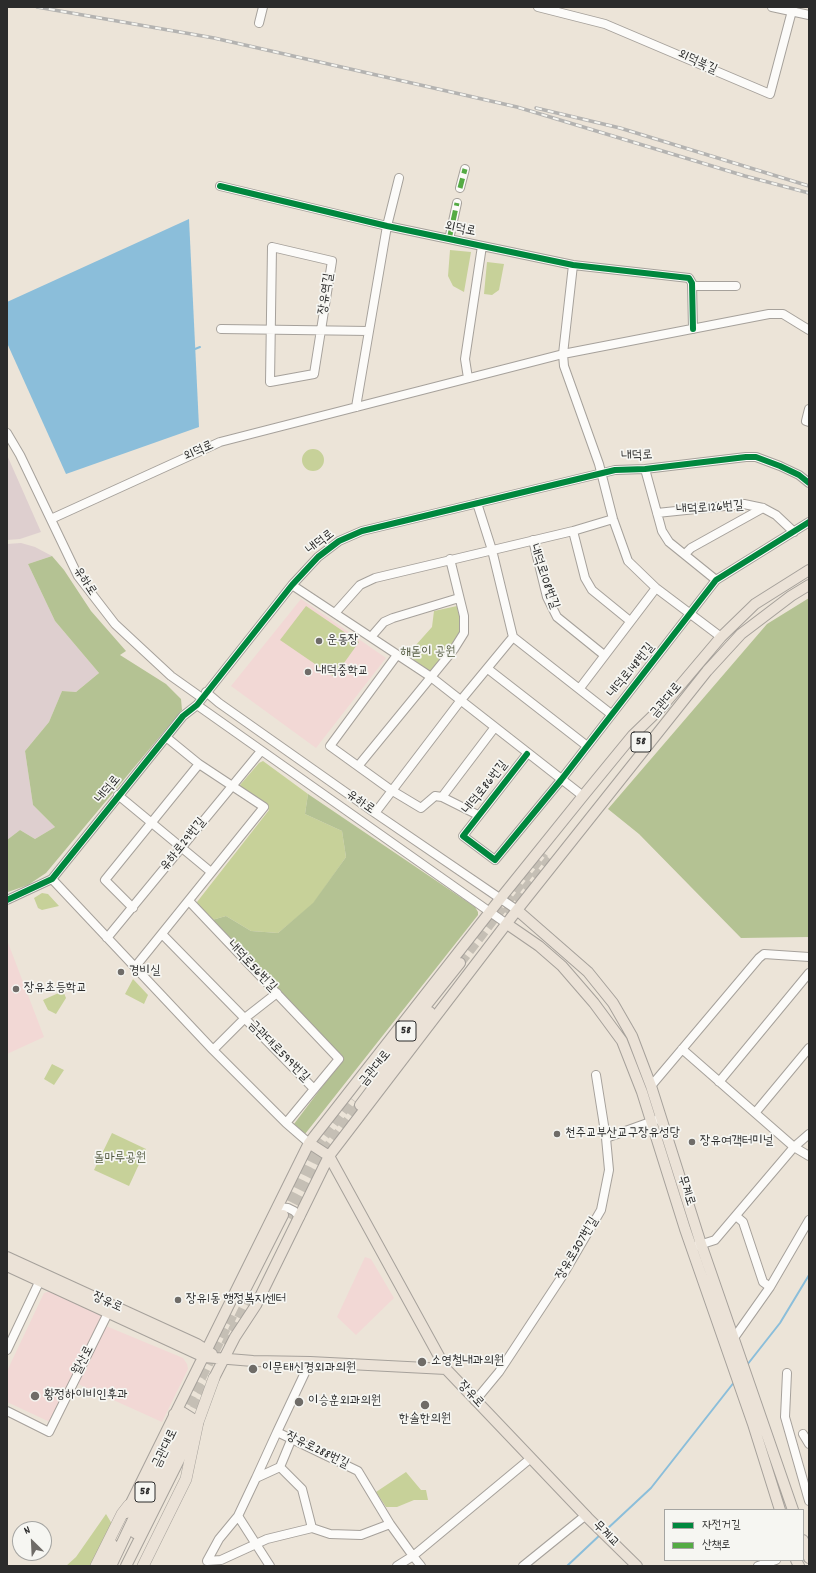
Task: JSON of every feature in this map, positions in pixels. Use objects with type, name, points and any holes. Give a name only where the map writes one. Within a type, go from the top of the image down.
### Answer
[{"type":"highway","points":[[142,1566],[186,1479],[185,1419],[214,1378]]},
{"type":"highway","points":[[96,1566],[122,1514],[129,1505]]},
{"type":"main road","name":"금관대로","points":[[740,634],[699,671],[547,856],[665,704],[721,637],[756,604],[809,570]]},
{"type":"main road","points":[[126,1566],[185,1419],[206,1354],[300,1217],[329,1156],[517,910],[669,717],[740,634],[791,596],[809,585]]},
{"type":"main road","points":[[214,1378],[220,1358],[235,1337],[245,1298],[283,1213],[309,1143],[500,898],[633,735],[665,704]]},
{"type":"main road","name":"무계로","points":[[517,910],[588,972],[613,1003],[632,1036],[648,1075],[728,1352],[780,1509]]},
{"type":"main road","name":"무계로","points":[[507,924],[539,946],[562,966],[591,998],[622,1041],[638,1080],[651,1122],[696,1245],[735,1340],[793,1509]]},
{"type":"main road","name":"금관대로","points":[[356,1102],[462,965]]},
{"type":"main road","points":[[309,1143],[329,1156]]},
{"type":"main road","name":"장유로","points":[[329,1156],[446,1369],[587,1517]]},
{"type":"main road","points":[[245,1298],[283,1213]]},
{"type":"main road","name":"장유로","points":[[7,1257],[108,1313],[206,1354]]},
{"type":"main road","name":"장유로","points":[[7,1266],[41,1277],[206,1354]]},
{"type":"main road","points":[[206,1354],[220,1358],[253,1361],[310,1362],[446,1369]]},
{"type":"main road","name":"금관대로","points":[[111,1566],[185,1419]]},
{"type":"main road","name":"금관대로","points":[[119,1566],[185,1419]]},
{"type":"main road","points":[[103,1566],[129,1505],[185,1419]]},
{"type":"main road","name":"무계교","points":[[587,1517],[622,1553],[637,1566]]},
{"type":"main road","points":[[805,1544],[809,1558]]},
{"type":"street","points":[[259,23],[263,7]]},
{"type":"street","name":"외덕북길","points":[[538,7],[604,24],[658,45],[770,94],[792,10]]},
{"type":"street","points":[[772,7],[792,10],[809,15]]},
{"type":"street","points":[[460,188],[465,169]]},
{"type":"street","points":[[356,407],[387,226],[399,178]]},
{"type":"street","name":"외덕로","points":[[220,186],[387,226],[573,265],[688,278],[692,286]]},
{"type":"street","points":[[450,235],[457,203]]},
{"type":"street","points":[[468,378],[465,359],[482,246]]},
{"type":"street","name":"장유역길","points":[[272,247],[332,261],[321,330],[314,374],[270,382],[272,247]]},
{"type":"street","points":[[573,265],[563,354],[564,366],[601,473],[613,519],[628,561],[656,588],[721,637]]},
{"type":"street","points":[[693,329],[692,286],[736,286]]},
{"type":"street","name":"외덕로","points":[[51,519],[220,442],[563,354],[769,314],[783,314],[809,330]]},
{"type":"street","points":[[221,330],[271,329],[369,331]]},
{"type":"street","points":[[808,422],[809,409]]},
{"type":"street","name":"유하로","points":[[7,433],[20,455],[78,576],[115,624],[171,676],[219,703],[375,813],[517,910]]},
{"type":"street","name":"내덕로","points":[[7,900],[52,879],[183,716],[197,705],[292,585],[318,557],[339,541],[362,531],[615,470],[645,469],[756,457],[799,475],[809,483]]},
{"type":"street","name":"내덕로126번길","points":[[645,469],[662,531],[669,542],[686,553],[716,580]]},
{"type":"street","points":[[477,503],[492,550],[514,637],[611,714]]},
{"type":"street","name":"내덕로126번길","points":[[657,513],[744,504],[763,508],[776,515],[794,532]]},
{"type":"street","name":"내덕로126번길","points":[[686,553],[691,548],[763,508]]},
{"type":"street","points":[[533,540],[573,531],[613,519]]},
{"type":"street","name":"내덕로148번길","points":[[463,836],[495,860],[561,780],[611,714],[691,615],[716,580],[809,522]]},
{"type":"street","points":[[573,531],[585,578],[592,590],[630,621]]},
{"type":"street","name":"내덕로108번길","points":[[492,550],[533,540],[547,597],[557,617],[604,654]]},
{"type":"street","points":[[335,613],[346,598],[360,585],[375,578],[492,550]]},
{"type":"street","points":[[359,765],[431,677],[464,633],[464,616],[450,559]]},
{"type":"street","points":[[292,585],[431,677],[462,700],[527,754],[583,796]]},
{"type":"street","points":[[580,688],[604,654],[656,588]]},
{"type":"street","points":[[371,637],[384,622],[393,618],[459,598]]},
{"type":"street","points":[[375,813],[391,790],[462,700],[514,637]]},
{"type":"street","points":[[397,655],[330,746],[359,765],[391,790],[421,808],[436,796],[442,797],[478,816]]},
{"type":"street","points":[[488,669],[587,746]]},
{"type":"street","name":"유하로","points":[[197,705],[507,924]]},
{"type":"street","points":[[442,797],[495,727]]},
{"type":"street","points":[[135,967],[264,807],[200,764],[166,737]]},
{"type":"street","name":"유하로29번길","points":[[107,938],[261,750]]},
{"type":"street","name":"내덕로86번길","points":[[463,836],[527,754]]},
{"type":"street","points":[[133,908],[104,880],[200,764]]},
{"type":"street","points":[[118,795],[151,824],[211,872]]},
{"type":"street","points":[[52,879],[213,1050],[286,1123],[309,1143]]},
{"type":"street","name":"내덕로56번길","points":[[189,901],[340,1060],[314,1089]]},
{"type":"street","name":"금관대로599번길","points":[[162,934],[216,986],[314,1089],[286,1123]]},
{"type":"street","points":[[651,1086],[759,958],[764,954],[809,957]]},
{"type":"street","points":[[719,1082],[809,973]]},
{"type":"street","points":[[245,1018],[277,993]]},
{"type":"street","name":"금관대로599번길","points":[[213,1050],[245,1018]]},
{"type":"street","points":[[755,1113],[809,1048]]},
{"type":"street","points":[[682,1049],[794,1147],[809,1156]]},
{"type":"street","name":"장유로307번길","points":[[476,1401],[499,1372],[563,1275],[601,1210],[609,1170],[606,1138],[596,1075]]},
{"type":"street","points":[[606,1138],[661,1118]]},
{"type":"street","points":[[696,1245],[715,1240],[794,1147],[809,1134]]},
{"type":"street","points":[[283,1213],[288,1208],[300,1217]]},
{"type":"street","points":[[736,1216],[743,1222],[763,1282],[770,1286]]},
{"type":"street","points":[[735,1340],[770,1286],[809,1220]]},
{"type":"street","points":[[7,1350],[41,1277]]},
{"type":"street","name":"월산로","points":[[7,1411],[49,1432],[108,1313]]},
{"type":"street","name":"장유로288번길","points":[[310,1362],[277,1432],[358,1471],[390,1524],[421,1566]]},
{"type":"street","points":[[787,1372],[785,1417],[809,1501]]},
{"type":"street","points":[[207,1563],[219,1539],[238,1516],[277,1432]]},
{"type":"street","points":[[803,1434],[809,1444]]},
{"type":"street","points":[[256,1478],[280,1467],[292,1438]]},
{"type":"street","points":[[397,1566],[413,1556],[531,1458]]},
{"type":"street","points":[[280,1467],[302,1489],[312,1528]]},
{"type":"street","points":[[238,1516],[270,1566]]},
{"type":"street","points":[[524,1566],[587,1517]]},
{"type":"street","points":[[207,1563],[221,1560],[267,1539],[312,1528],[330,1534],[361,1535],[390,1524]]},
{"type":"street","points":[[758,1566],[773,1561]]},
{"type":"shaded area","points":[[7,455],[41,532],[20,539],[7,540]]},
{"type":"shaded area","points":[[21,543],[35,547],[52,556],[28,564],[55,621],[99,673],[76,692],[62,691],[49,722],[25,751],[33,805],[55,827],[35,839],[20,830],[7,840],[7,544]]},
{"type":"shaded area","name":"내덕중학교","points":[[301,599],[386,658],[316,748],[231,686]]},
{"type":"shaded area","name":"장유초등학교","points":[[7,940],[44,1037],[7,1054]]},
{"type":"shaded area","points":[[365,1257],[371,1259],[394,1298],[356,1335],[337,1317]]},
{"type":"shaded area","points":[[53,1290],[105,1315],[52,1423],[7,1402],[7,1371],[44,1293]]},
{"type":"shaded area","points":[[106,1326],[183,1358],[187,1364],[188,1369],[162,1422],[78,1384]]},
{"type":"green space","points":[[450,250],[471,252],[464,292],[453,286],[448,276]]},
{"type":"green space","points":[[487,262],[504,264],[499,290],[492,295],[484,294]]},
{"type":"green space","points":[[313,449],[321,452],[324,460],[321,468],[313,471],[305,468],[302,460],[305,452]]},
{"type":"green space","points":[[52,556],[64,570],[91,611],[126,651],[120,655],[166,684],[181,699],[182,710],[46,873],[28,885],[8,892],[7,840],[20,830],[35,839],[55,827],[33,805],[25,751],[49,722],[62,691],[76,692],[99,673],[55,621],[28,564]]},
{"type":"green space","points":[[809,598],[809,937],[741,938],[639,834],[608,809],[767,624]]},
{"type":"green space","name":"운동장","points":[[306,606],[359,642],[334,677],[280,640]]},
{"type":"green space","name":"해돋이 공원","points":[[457,606],[460,610],[460,634],[431,672],[407,655],[432,627],[434,611]]},
{"type":"green space","points":[[263,761],[308,794],[305,814],[342,831],[346,857],[313,904],[278,933],[251,931],[226,916],[212,920],[198,907],[197,902],[269,810],[241,788],[240,785],[259,763]]},
{"type":"green space","points":[[308,794],[475,907],[478,915],[305,1134],[294,1124],[343,1059],[212,920],[226,916],[251,931],[278,933],[313,903],[346,857],[342,831],[305,814]]},
{"type":"green space","points":[[42,893],[48,894],[59,906],[42,910],[38,908],[34,898]]},
{"type":"green space","points":[[133,979],[148,995],[144,1004],[125,994]]},
{"type":"green space","points":[[63,991],[66,998],[56,1014],[48,1010],[43,1000]]},
{"type":"green space","points":[[52,1064],[64,1070],[54,1085],[44,1079]]},
{"type":"green space","name":"돌마루공원","points":[[112,1133],[146,1149],[129,1186],[94,1170]]},
{"type":"green space","points":[[406,1472],[421,1490],[426,1490],[428,1500],[414,1500],[397,1507],[386,1507],[376,1492]]},
{"type":"green space","points":[[106,1514],[112,1524],[92,1566],[66,1566],[76,1557]]},
{"type":"water","points":[[189,219],[199,427],[66,474],[7,343],[7,302]]},
{"type":"waterway","points":[[195,349],[200,347]]},
{"type":"waterway","points":[[747,1365],[780,1323],[809,1275]]},
{"type":"waterway","points":[[606,1530],[651,1488],[735,1381]]},
{"type":"waterway","points":[[567,1566],[601,1534]]},
{"type":"tunnel","points":[[460,963],[544,853]]},
{"type":"tunnel","points":[[506,913],[550,859]]},
{"type":"tunnel","points":[[283,1215],[317,1146],[352,1099]]},
{"type":"tunnel","points":[[289,1218],[320,1157],[360,1105]]},
{"type":"tunnel","points":[[226,1345],[248,1299]]},
{"type":"tunnel","points":[[181,1418],[233,1314]]},
{"type":"tunnel","points":[[188,1422],[208,1381]]},
{"type":"railway","points":[[37,7],[214,38],[517,107],[745,176],[809,193]]},
{"type":"railway","points":[[536,108],[620,128],[809,186]]},
{"type":"marked path","points":[[460,188],[465,169]]},
{"type":"marked path","points":[[450,235],[457,203]]},
{"type":"cycle path","points":[[220,186],[387,226],[573,265],[689,278],[692,283],[693,329]]},
{"type":"cycle path","points":[[7,900],[52,879],[183,716],[197,705],[292,585],[318,557],[339,541],[362,531],[615,470],[645,469],[756,457],[799,475],[809,483]]},
{"type":"cycle path","points":[[527,754],[463,836],[495,860],[561,780],[716,580],[809,522]]},
{"type":"place","name":"운동장","points":[[319,641]]},
{"type":"place","name":"내덕중학교","points":[[308,672]]},
{"type":"place","name":"경비실","points":[[121,972]]},
{"type":"place","name":"장유초등학교","points":[[16,989]]},
{"type":"place","name":"천주교부산교구장유성당","points":[[557,1134]]},
{"type":"place","name":"장유여객터미널","points":[[692,1142]]},
{"type":"place","name":"장유1동 행정복지센터","points":[[178,1300]]},
{"type":"place","name":"소영철내과의원","points":[[422,1362]]},
{"type":"place","name":"이문태신경외과의원","points":[[253,1369]]},
{"type":"place","name":"황정하이비인후과","points":[[35,1396]]},
{"type":"place","name":"이승훈외과의원","points":[[299,1402]]},
{"type":"place","name":"한솔한의원","points":[[425,1405]]}]
